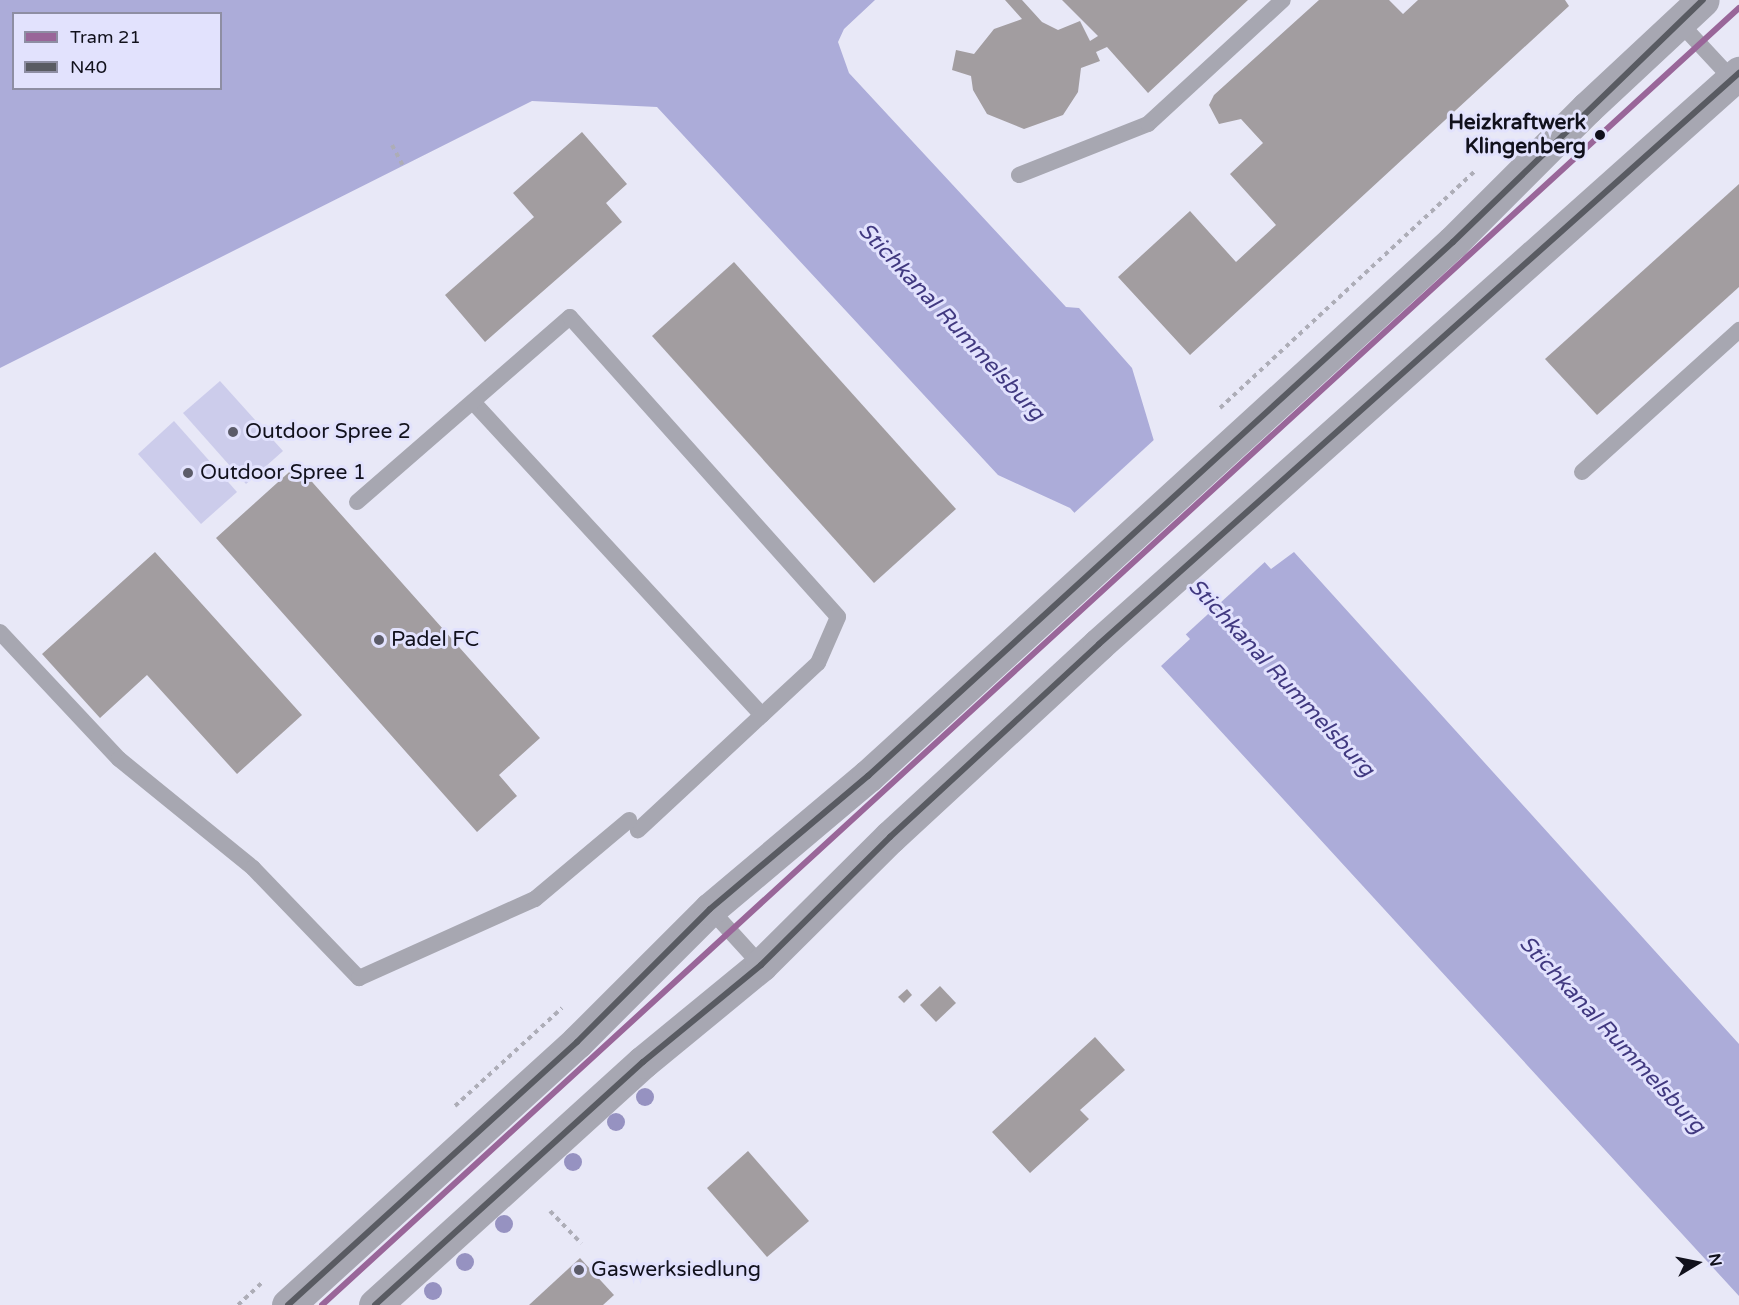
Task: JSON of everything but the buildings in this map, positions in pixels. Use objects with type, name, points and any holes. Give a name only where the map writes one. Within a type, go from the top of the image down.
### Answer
[{"type":"main road","points":[[288,1305],[577,1042],[710,909],[868,776],[1453,242],[1703,0]]},
{"type":"main road","points":[[375,1305],[643,1062],[761,965],[890,837],[1099,644],[1276,483],[1736,76]]},
{"type":"lane","points":[[1019,175],[1148,124],[1283,0]]},
{"type":"lane","points":[[1679,22],[1736,76]]},
{"type":"lane","points":[[0,632],[119,759],[253,868],[359,978],[536,899],[634,825],[762,715],[818,663],[838,617],[570,317],[357,502]]},
{"type":"lane","points":[[1582,472],[1739,330]]},
{"type":"lane","points":[[473,402],[762,715]]},
{"type":"lane","points":[[710,909],[761,965]]},
{"type":"path","points":[[392,145],[403,166]]},
{"type":"path","points":[[1213,415],[1485,162]]},
{"type":"path","points":[[550,1211],[581,1243]]},
{"type":"shaded area","name":"Outdoor Spree 2","points":[[220,381],[283,451],[246,484],[183,413]]},
{"type":"shaded area","name":"Outdoor Spree 1","points":[[174,421],[237,492],[201,524],[138,454]]},
{"type":"water","name":"Stichkanal Rummelsburg","points":[[0,0],[875,0],[844,29],[838,42],[849,73],[1066,307],[1079,308],[1132,368],[1154,441],[1271,569],[1294,552],[1739,1044],[1739,1296],[1161,666],[1190,639],[1070,508],[998,475],[657,107],[532,101],[0,368]]},
{"type":"pier","points":[[1156,438],[1267,560],[1183,637],[1072,515]]},
{"type":"tram line","name":"21","points":[[322,1305],[1739,8]]},
{"type":"transit line","name":"N40","points":[[288,1305],[577,1042],[710,909],[868,776],[1453,242],[1703,0]]},
{"type":"transit line","name":"N40","points":[[375,1305],[643,1062],[761,965],[890,837],[1099,644],[1739,73]]},
{"type":"place","name":"Heizkraftwerk Klingenberg","points":[[1600,135]]},
{"type":"place","name":"Outdoor Spree 2","points":[[233,432]]},
{"type":"place","name":"Outdoor Spree 1","points":[[188,473]]},
{"type":"place","name":"Padel FC","points":[[379,640]]},
{"type":"place","name":"Gaswerksiedlung","points":[[579,1270]]}]
